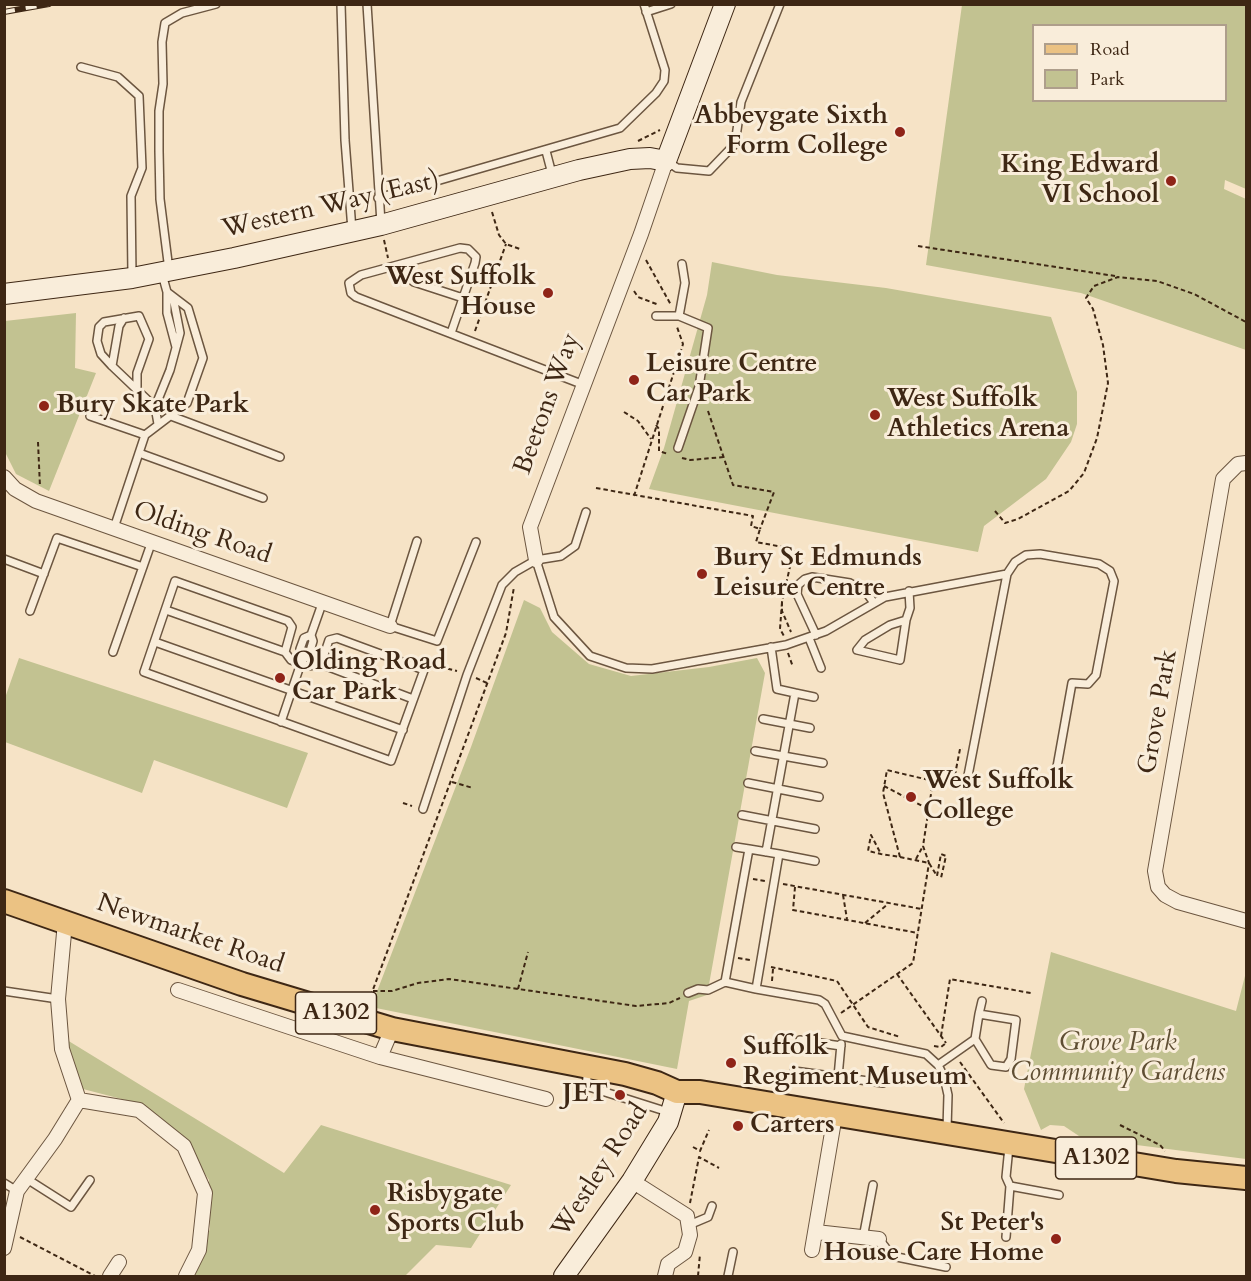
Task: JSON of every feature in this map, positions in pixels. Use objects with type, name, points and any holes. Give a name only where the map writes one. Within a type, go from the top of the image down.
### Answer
[{"type":"main road","name":"Newmarket Road","points":[[4,901],[242,984],[392,1029],[588,1066],[657,1083],[674,1102]]},
{"type":"main road","name":"A1302","points":[[674,1102],[700,1092],[1009,1145],[1176,1171],[1246,1178]]},
{"type":"street","name":"Beetons Way","points":[[536,560],[530,526],[725,4]]},
{"type":"street","name":"Western Way (East)","points":[[4,294],[132,278],[352,233],[382,233],[553,177],[630,159],[666,160]]},
{"type":"street","name":"Grove Park","points":[[1246,463],[1238,464],[1223,479],[1155,871],[1158,887],[1165,895],[1178,902],[1246,921]]},
{"type":"street","name":"Olding Road","points":[[4,477],[15,489],[36,501],[390,626]]},
{"type":"street","points":[[6,1241],[17,1191],[56,1139],[79,1100],[62,1049],[58,999],[66,922]]},
{"type":"street","points":[[178,990],[380,1057],[546,1100]]},
{"type":"street","points":[[380,1057],[392,1029]]},
{"type":"street","points":[[79,1100],[139,1110],[184,1146],[205,1193],[199,1250],[186,1276]]},
{"type":"street","name":"Westley Road","points":[[564,1276],[632,1181],[668,1122],[674,1102]]},
{"type":"street","points":[[812,1250],[835,1115]]},
{"type":"street","points":[[632,1181],[687,1216],[690,1235],[685,1252],[668,1264],[664,1276]]},
{"type":"street","points":[[816,1232],[879,1239]]},
{"type":"street","points":[[110,1276],[119,1262]]},
{"type":"lane","points":[[158,424],[155,407],[176,349],[167,313],[170,295],[165,271],[160,199],[162,42],[165,23],[182,14],[216,4]]},
{"type":"lane","points":[[342,4],[345,140],[352,233]]},
{"type":"lane","points":[[367,4],[382,233]]},
{"type":"lane","points":[[378,198],[620,128],[656,93],[664,81],[665,70],[645,8],[671,4]]},
{"type":"lane","points":[[666,160],[677,168],[709,171],[735,144],[741,102],[780,4]]},
{"type":"lane","points":[[81,67],[118,77],[139,96],[142,168],[130,196],[132,278]]},
{"type":"lane","points":[[546,151],[553,177]]},
{"type":"lane","points":[[451,333],[476,263],[476,257],[468,249],[460,248],[390,267],[353,278],[349,283],[351,293],[451,333],[471,341],[584,385]]},
{"type":"lane","points":[[676,316],[685,283],[682,264]]},
{"type":"lane","points":[[400,265],[405,276],[414,282],[463,298]]},
{"type":"lane","points":[[114,528],[145,435],[187,403],[204,358],[188,308],[170,295]]},
{"type":"lane","points":[[137,389],[137,373],[149,339],[139,316],[104,322],[99,327],[98,341],[101,354],[155,407]]},
{"type":"lane","points":[[656,316],[676,316],[708,328],[699,387],[678,448]]},
{"type":"lane","points":[[112,366],[119,326],[123,318]]},
{"type":"lane","points":[[90,416],[145,435]]},
{"type":"lane","points":[[171,416],[280,457]]},
{"type":"lane","points":[[139,453],[263,498]]},
{"type":"lane","points":[[423,809],[467,675],[502,585],[515,572],[536,560],[561,556],[575,546],[586,512]]},
{"type":"lane","points":[[30,611],[57,538],[143,567]]},
{"type":"lane","points":[[113,652],[152,541]]},
{"type":"lane","points":[[417,541],[390,626],[437,641],[476,542]]},
{"type":"lane","points":[[966,786],[1007,574],[1016,562],[1026,555],[1040,554],[1099,564],[1110,571],[1114,581],[1096,675],[1088,684],[1072,683],[1055,778]]},
{"type":"lane","points":[[4,559],[44,574]]},
{"type":"lane","points":[[536,560],[554,617],[590,656],[626,668],[652,669],[771,647],[813,636],[885,597],[1007,574]]},
{"type":"lane","points":[[821,668],[813,636],[797,594],[801,582],[812,578],[860,587],[874,603]]},
{"type":"lane","points":[[285,652],[292,627],[288,621],[175,581],[144,672],[392,761],[424,670],[337,638],[329,640],[321,664]]},
{"type":"lane","points":[[906,620],[890,625],[865,640],[857,650],[900,660],[910,608],[909,591]]},
{"type":"lane","points":[[281,722],[301,663],[310,651],[313,641],[311,635],[323,601]]},
{"type":"lane","points":[[166,610],[285,652],[291,660],[308,666],[321,664],[413,699]]},
{"type":"lane","points":[[155,642],[403,730]]},
{"type":"lane","points":[[771,647],[777,689],[814,697]]},
{"type":"lane","points":[[766,852],[795,693]]},
{"type":"lane","points":[[763,719],[810,728]]},
{"type":"lane","points":[[755,751],[823,763]]},
{"type":"lane","points":[[747,783],[819,796]]},
{"type":"lane","points":[[742,815],[815,829]]},
{"type":"lane","points":[[736,847],[815,861]]},
{"type":"lane","points":[[725,982],[749,849]]},
{"type":"lane","points":[[756,989],[779,854]]},
{"type":"lane","points":[[688,993],[698,989],[708,990],[725,982],[819,1000],[833,1018],[842,1036],[838,1077]]},
{"type":"lane","points":[[4,991],[58,999]]},
{"type":"lane","points":[[979,1014],[1016,1020],[1011,1059],[1006,1067],[991,1065],[975,1039],[979,1014],[982,1001]]},
{"type":"lane","points":[[842,1036],[926,1054],[938,1065],[948,1095],[947,1134]]},
{"type":"lane","points":[[938,1065],[975,1039]]},
{"type":"lane","points":[[800,1040],[841,1046]]},
{"type":"lane","points":[[794,1071],[883,1083]]},
{"type":"lane","points":[[1006,1237],[1010,1186],[1006,1177],[1009,1145]]},
{"type":"lane","points":[[27,1179],[71,1207],[90,1179]]},
{"type":"lane","points":[[4,1183],[17,1191]]},
{"type":"lane","points":[[863,1238],[873,1185]]},
{"type":"lane","points":[[1010,1186],[1059,1195]]},
{"type":"lane","points":[[689,1225],[708,1217],[712,1206]]},
{"type":"lane","points":[[879,1239],[892,1256],[946,1267]]},
{"type":"lane","points":[[728,1276],[733,1252]]},
{"type":"path","points":[[492,212],[499,235],[506,244],[520,249]]},
{"type":"path","points":[[382,233],[390,267]]},
{"type":"path","points":[[471,341],[506,244]]},
{"type":"path","points":[[918,246],[1157,281],[1194,294],[1246,322]]},
{"type":"path","points":[[631,287],[638,297],[673,310],[642,256],[639,264]]},
{"type":"path","points":[[995,511],[1005,523],[1018,519],[1069,491],[1084,473],[1097,438],[1108,383],[1103,345],[1093,309],[1086,298],[1094,286],[1118,277]]},
{"type":"path","points":[[634,496],[683,344],[676,316]]},
{"type":"path","points":[[708,411],[733,485],[774,492],[756,542],[794,549],[782,602],[780,629],[784,636],[792,634],[782,611],[782,602]]},
{"type":"path","points":[[624,412],[638,421],[651,440]]},
{"type":"path","points":[[36,501],[40,487],[38,442]]},
{"type":"path","points":[[596,488],[753,516],[751,526],[760,529]]},
{"type":"path","points":[[361,1020],[506,633],[515,572]]},
{"type":"path","points":[[441,667],[459,672]]},
{"type":"path","points":[[900,857],[883,793],[887,770],[953,785],[960,749],[965,750],[963,760]]},
{"type":"path","points":[[915,860],[923,846],[933,780]]},
{"type":"path","points":[[452,782],[473,788]]},
{"type":"path","points":[[884,786],[928,809]]},
{"type":"path","points":[[881,854],[871,835],[868,851],[881,854],[929,863]]},
{"type":"path","points":[[923,846],[937,876],[941,854],[946,856],[941,878]]},
{"type":"path","points":[[833,1018],[913,963],[929,863]]},
{"type":"path","points":[[744,878],[922,909]]},
{"type":"path","points":[[795,886],[793,910],[918,933]]},
{"type":"path","points":[[843,895],[848,920]]},
{"type":"path","points":[[865,923],[888,903]]},
{"type":"path","points":[[518,989],[528,952]]},
{"type":"path","points":[[771,991],[773,969]]},
{"type":"path","points":[[373,991],[392,991],[418,983],[449,979],[636,1006],[669,1003],[688,993]]},
{"type":"path","points":[[941,1036],[950,979],[1031,993]]},
{"type":"path","points":[[1120,1125],[1160,1145],[1168,1154]]},
{"type":"path","points":[[696,1207],[690,1203],[700,1151],[709,1130]]},
{"type":"path","points":[[693,1147],[700,1151]]},
{"type":"path","points":[[699,1157],[719,1168]]},
{"type":"path","points":[[6,1241],[95,1276]]},
{"type":"green space","points":[[962,5],[1246,5],[1246,189],[1225,180],[1224,189],[1246,199],[1246,350],[1081,293],[926,265]]},
{"type":"green space","name":"West Suffolk Athletics Arena","points":[[712,262],[777,275],[886,288],[1051,317],[1077,392],[1077,424],[1071,442],[1046,479],[984,526],[978,552],[649,489],[664,448],[707,295]]},
{"type":"green space","name":"Bury Skate Park","points":[[76,313],[75,368],[96,373],[49,491],[16,474],[5,452],[5,321]]},
{"type":"green space","points":[[524,600],[540,608],[552,632],[589,664],[631,676],[709,667],[757,658],[765,673],[707,995],[689,1001],[677,1069],[371,1007],[471,747]]},
{"type":"green space","points":[[19,658],[308,753],[287,808],[154,760],[142,793],[5,742],[5,698]]},
{"type":"green space","name":"Grove Park Community Gardens","points":[[1051,952],[1236,1011],[1246,972],[1246,1159],[1082,1138],[1064,1126],[1050,1125],[1041,1130],[1024,1089]]},
{"type":"green space","name":"Risbygate Sports Club","points":[[67,1040],[284,1173],[321,1125],[511,1185],[471,1248],[436,1245],[405,1276],[190,1276],[210,1229],[209,1180],[180,1136],[137,1103],[83,1089]]},
{"type":"railway","points":[[4,12],[49,4]]},
{"type":"place","name":"Abbeygate Sixth Form College","points":[[900,132]]},
{"type":"place","name":"King Edward VI School","points":[[1171,181]]},
{"type":"place","name":"West Suffolk House","points":[[548,293]]},
{"type":"place","name":"Leisure Centre Car Park","points":[[634,380]]},
{"type":"place","name":"Bury Skate Park","points":[[44,406]]},
{"type":"place","name":"West Suffolk Athletics Arena","points":[[875,415]]},
{"type":"place","name":"Bury St Edmunds Leisure Centre","points":[[702,574]]},
{"type":"place","name":"Olding Road Car Park","points":[[280,678]]},
{"type":"place","name":"West Suffolk College","points":[[911,797]]},
{"type":"place","name":"Suffolk Regiment Museum","points":[[731,1063]]},
{"type":"place","name":"JET","points":[[620,1095]]},
{"type":"place","name":"Carters","points":[[738,1126]]},
{"type":"place","name":"Risbygate Sports Club","points":[[375,1210]]},
{"type":"place","name":"St Peter's House Care Home","points":[[1056,1239]]}]
